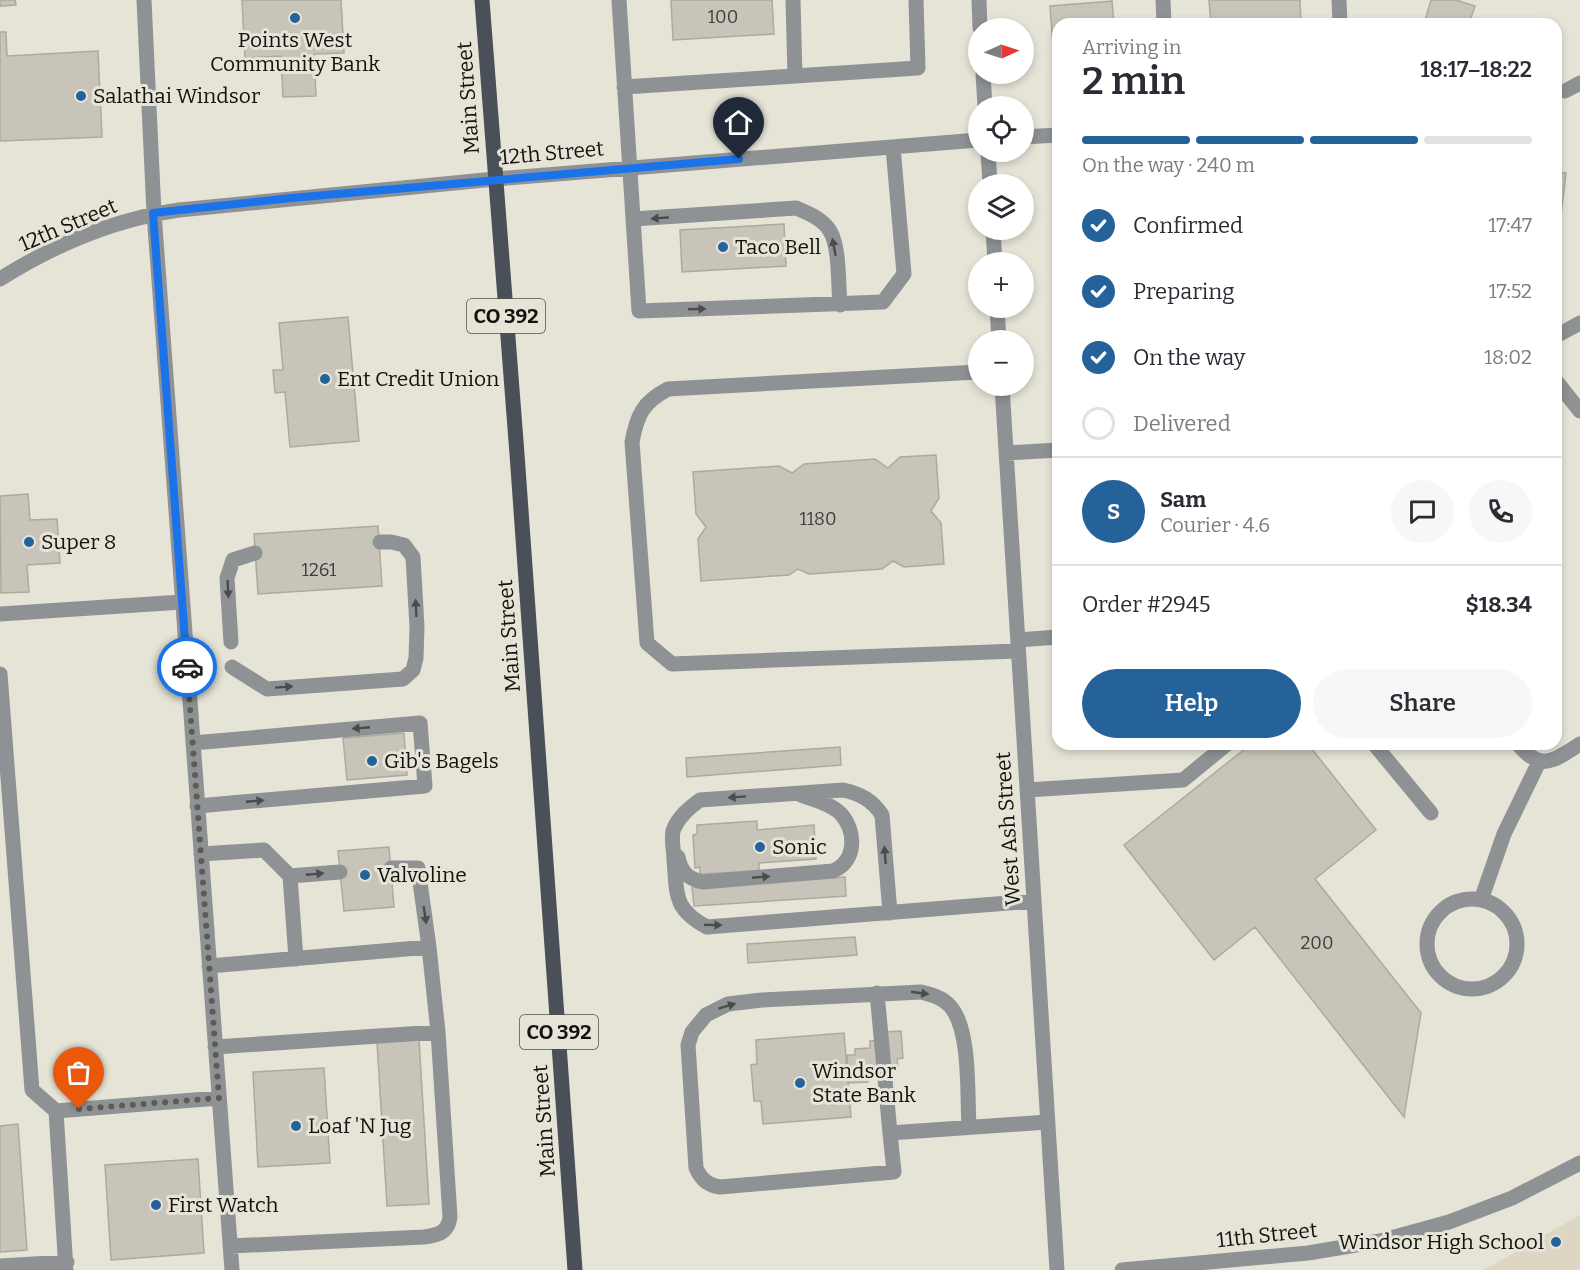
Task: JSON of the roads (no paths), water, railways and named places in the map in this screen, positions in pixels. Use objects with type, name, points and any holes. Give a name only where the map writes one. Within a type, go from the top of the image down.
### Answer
[{"type":"main road","name":"Main Street","points":[[482,0],[575,1270]]},
{"type":"street","points":[[144,0],[153,213],[232,1270]]},
{"type":"street","points":[[619,0],[639,311],[883,302],[904,274],[893,147]]},
{"type":"street","points":[[793,0],[795,76]]},
{"type":"street","points":[[624,87],[918,68],[916,0]]},
{"type":"street","points":[[979,0],[980,18]]},
{"type":"street","points":[[1163,0],[1164,18]]},
{"type":"street","points":[[1338,0],[1340,18]]},
{"type":"street","points":[[1565,91],[1580,82]]},
{"type":"street","points":[[1034,136],[1052,135]]},
{"type":"street","name":"12th Street","points":[[0,279],[62,245],[153,213],[495,179],[968,141]]},
{"type":"street","points":[[633,219],[796,208],[802,210],[820,220],[830,230],[835,244],[840,305]]},
{"type":"street","points":[[1562,333],[1580,323]]},
{"type":"street","points":[[968,373],[668,389],[644,405],[636,423],[632,442],[647,643],[672,664],[1018,646],[1052,638]]},
{"type":"street","points":[[1562,388],[1580,411]]},
{"type":"street","name":"West Ash Street","points":[[1003,396],[1057,1270]]},
{"type":"street","points":[[1006,453],[1052,450]]},
{"type":"street","points":[[232,667],[267,689],[403,679],[413,670],[416,658],[417,627],[413,557],[404,545],[391,542],[380,543]]},
{"type":"street","points":[[231,642],[227,578],[233,560],[255,553]]},
{"type":"street","points":[[0,614],[182,602]]},
{"type":"street","points":[[0,674],[32,1090],[56,1111],[66,1266],[0,1266]]},
{"type":"street","points":[[193,743],[420,723],[425,786],[197,806]]},
{"type":"street","points":[[1522,750],[1539,762],[1554,761],[1580,744]]},
{"type":"street","points":[[1027,790],[1183,780],[1220,750]]},
{"type":"street","points":[[1379,750],[1431,813]]},
{"type":"street","points":[[1481,900],[1504,834],[1539,762]]},
{"type":"street","points":[[890,913],[882,815],[875,804],[861,794],[843,790],[700,800],[687,808],[673,833],[677,898],[684,911],[707,927],[890,913],[1034,901]]},
{"type":"street","points":[[673,833],[680,866],[684,873],[693,880],[703,882],[833,871],[840,868],[852,851],[851,828],[839,812],[796,793]]},
{"type":"street","points":[[201,854],[264,850],[290,876],[296,959]]},
{"type":"street","points":[[230,1246],[424,1237],[435,1236],[447,1229],[450,1217],[438,1032],[418,868],[391,868]]},
{"type":"street","points":[[290,876],[340,872]]},
{"type":"street","points":[[1467,899],[1481,900],[1494,905],[1505,914],[1514,927],[1517,942],[1515,958],[1508,972],[1496,982],[1482,988],[1467,989],[1451,985],[1439,975],[1430,962],[1427,948],[1428,935],[1433,921],[1448,907],[1467,899]]},
{"type":"street","points":[[209,966],[429,947]]},
{"type":"street","points":[[877,993],[894,1172],[720,1187],[710,1185],[700,1177],[696,1168],[688,1045],[692,1032],[706,1015],[728,1004],[742,1001],[877,993],[921,992],[939,997],[955,1012],[961,1024],[964,1039],[969,1128]]},
{"type":"street","points":[[215,1047],[438,1032]]},
{"type":"street","points":[[56,1111],[219,1098]]},
{"type":"street","points":[[890,1133],[1047,1122]]},
{"type":"street","name":"11th Street","points":[[1122,1270],[1308,1253],[1380,1241],[1449,1222],[1512,1198],[1580,1163]]},
{"type":"tunnel","points":[[255,553],[380,542]]},
{"type":"tunnel","points":[[340,872],[391,868]]},
{"type":"place","name":"Points West Community Bank","points":[[295,18]]},
{"type":"place","name":"Salathai Windsor","points":[[81,96]]},
{"type":"place","name":"Taco Bell","points":[[723,247]]},
{"type":"place","name":"Ent Credit Union","points":[[325,379]]},
{"type":"place","name":"Super 8","points":[[29,542]]},
{"type":"place","name":"Gib's Bagels","points":[[372,761]]},
{"type":"place","name":"Sonic","points":[[760,847]]},
{"type":"place","name":"Valvoline","points":[[365,875]]},
{"type":"place","name":"Windsor State Bank","points":[[800,1083]]},
{"type":"place","name":"Loaf 'N Jug","points":[[296,1126]]},
{"type":"place","name":"First Watch","points":[[156,1205]]},
{"type":"place","name":"Windsor High School","points":[[1556,1242]]}]
